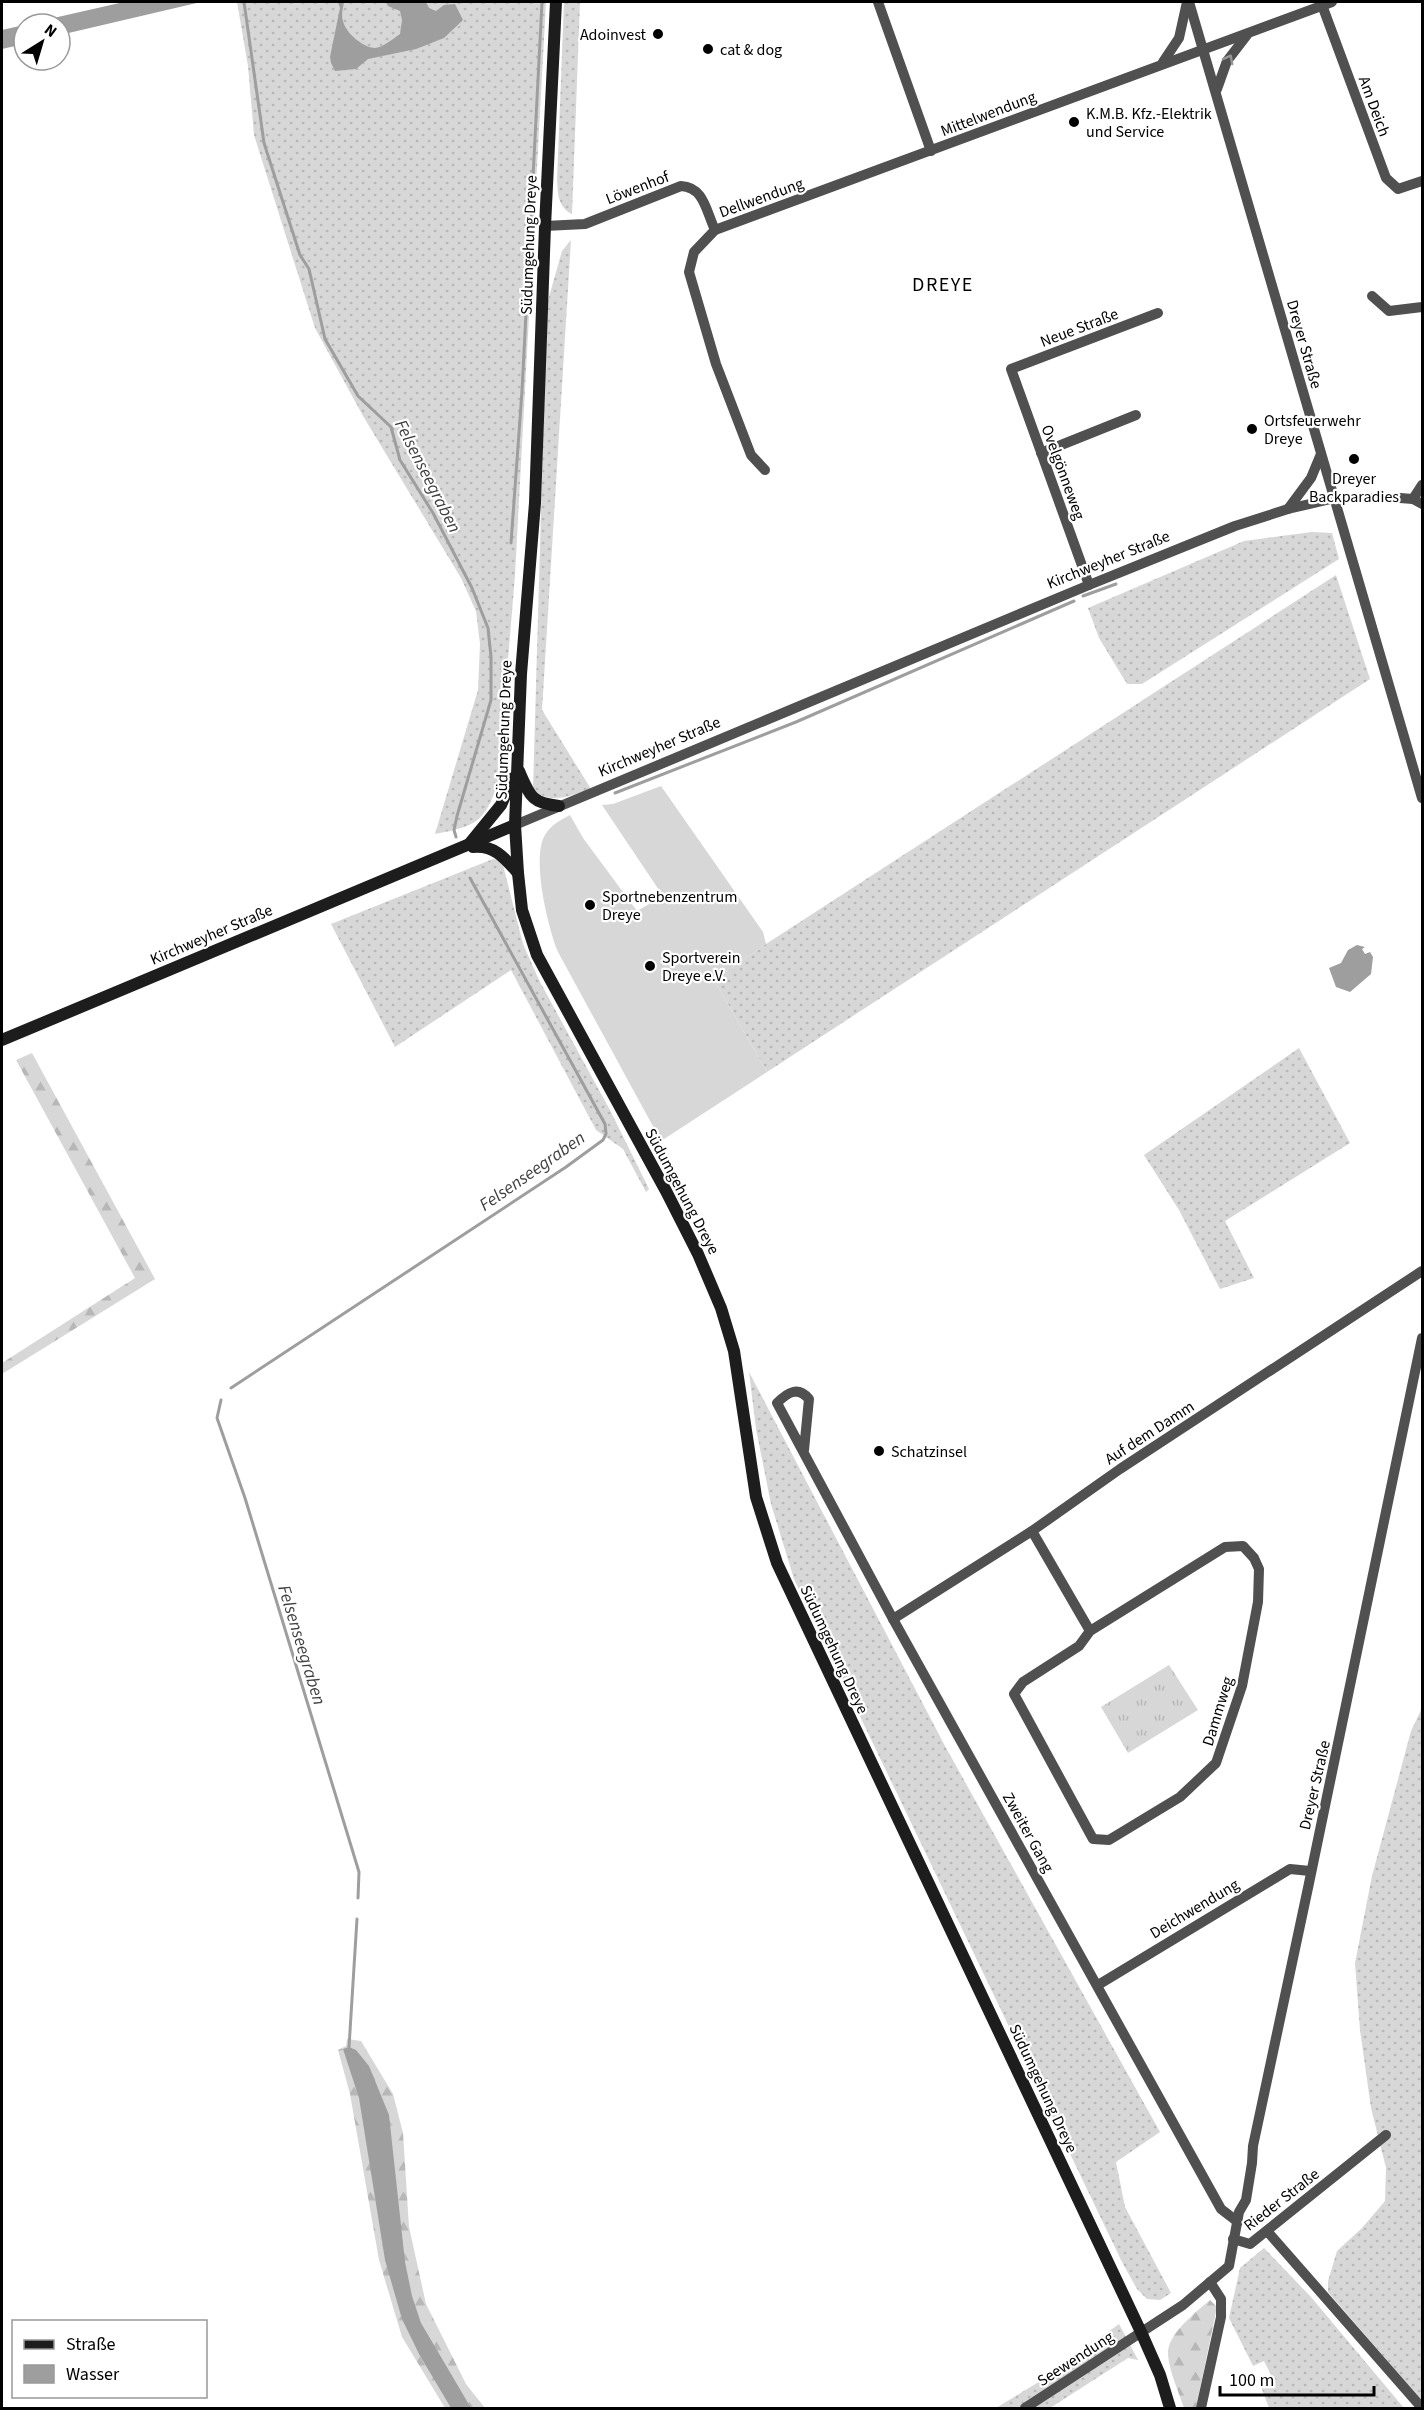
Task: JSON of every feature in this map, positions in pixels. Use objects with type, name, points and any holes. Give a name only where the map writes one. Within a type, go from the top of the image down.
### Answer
[{"type":"main road","name":"Südumgehung Dreye","points":[[556,2],[535,503],[521,674],[515,825],[522,910],[537,955],[698,1254],[721,1308],[734,1351],[756,1497],[777,1563],[1142,2332],[1160,2375],[1170,2409]]},
{"type":"main road","points":[[518,764],[529,794],[535,800],[560,806]]},
{"type":"main road","points":[[465,848],[501,805],[511,787],[518,764]]},
{"type":"main road","name":"Kirchweyher Straße","points":[[2,1040],[348,894],[465,848],[515,825]]},
{"type":"main road","points":[[465,848],[483,846],[498,851],[518,873]]},
{"type":"street","name":"Mittelwendung","points":[[878,2],[931,151],[1162,62],[1205,49],[1327,3]]},
{"type":"street","name":"Dreyer Straße","points":[[1188,2],[1205,49],[1422,796]]},
{"type":"street","points":[[1162,62],[1179,38],[1188,2]]},
{"type":"street","name":"Am Deich","points":[[1327,3],[1386,178],[1398,189],[1422,182]]},
{"type":"street","points":[[1217,90],[1227,61],[1249,32]]},
{"type":"street","name":"Dellwendung","points":[[765,470],[751,455],[716,364],[689,272],[694,252],[715,230],[931,151]]},
{"type":"street","name":"Löwenhof","points":[[545,226],[585,224],[681,186],[693,186],[699,193],[715,230]]},
{"type":"street","points":[[1372,296],[1389,311],[1422,307]]},
{"type":"street","name":"Neue Straße","points":[[1011,369],[1158,313]]},
{"type":"street","name":"Ovelgönneweg","points":[[1011,369],[1089,585]]},
{"type":"street","points":[[1041,453],[1136,415]]},
{"type":"street","points":[[1288,509],[1311,478],[1321,454]]},
{"type":"street","points":[[1335,498],[1418,502],[1422,485]]},
{"type":"street","name":"Kirchweyher Straße","points":[[515,825],[1235,526],[1288,509],[1335,498]]},
{"type":"street","name":"Auf dem Damm","points":[[892,1619],[1032,1531],[1120,1469],[1422,1271]]},
{"type":"street","name":"Dreyer Straße","points":[[1233,2239],[1246,2200],[1252,2163],[1252,2146],[1342,1731],[1422,1338]]},
{"type":"street","name":"Zweiter Gang","points":[[804,1450],[809,1400],[804,1392],[796,1390],[786,1394],[777,1402],[892,1619],[1221,2209],[1238,2222]]},
{"type":"street","points":[[1032,1531],[1090,1631]]},
{"type":"street","name":"Dammweg","points":[[1243,1546],[1254,1558],[1259,1569],[1258,1602],[1242,1686],[1216,1763],[1180,1797],[1109,1840],[1093,1839],[1014,1694],[1023,1682],[1079,1646],[1090,1631],[1225,1547],[1243,1546]]},
{"type":"street","name":"Deichwendung","points":[[1098,1985],[1290,1869],[1310,1871]]},
{"type":"street","name":"Rieder Straße","points":[[1142,2332],[1183,2305],[1229,2266],[1233,2239],[1251,2244],[1386,2135]]},
{"type":"street","points":[[1267,2231],[1422,2409]]},
{"type":"street","points":[[1201,2409],[1221,2317],[1221,2299],[1210,2282]]},
{"type":"street","name":"Seewendung","points":[[1025,2409],[1142,2332]]},
{"type":"green space","points":[[237,2],[546,2],[515,575],[498,782],[483,814],[470,825],[460,828],[435,834],[478,690],[480,644],[476,611],[461,578],[363,416],[315,328],[254,135],[248,66]]},
{"type":"green space","points":[[564,2],[580,2],[572,214],[561,204],[557,180]]},
{"type":"green space","points":[[571,240],[542,710],[591,789],[554,798],[546,797],[533,789],[547,304],[562,251]]},
{"type":"green space","points":[[1312,532],[1332,533],[1339,559],[1142,684],[1127,684],[1099,638],[1088,608],[1244,541]]},
{"type":"green space","points":[[1336,575],[1370,679],[767,1072],[714,980]]},
{"type":"green space","name":"Sportverein Dreye e.V.","points":[[661,786],[763,932],[766,944],[714,980],[767,1072],[661,1141],[558,952],[542,893],[540,860],[541,846],[547,832],[570,815],[583,838],[637,911],[663,896],[602,805],[613,804]]},
{"type":"green space","points":[[493,859],[503,865],[523,944],[539,980],[611,1112],[649,1189],[646,1192],[623,1149],[596,1130],[511,970],[395,1047],[331,924]]},
{"type":"green space","points":[[1299,1048],[1350,1143],[1225,1221],[1254,1278],[1220,1289],[1179,1210],[1144,1155]]},
{"type":"green space","points":[[32,1053],[155,1279],[2,1374],[2,1363],[135,1278],[16,1060]]},
{"type":"green space","points":[[749,1372],[945,1746],[1160,2132],[1116,2162],[1125,2207],[1171,2293],[1160,2300],[1147,2299],[1137,2289],[1122,2262],[794,1579],[771,1504],[756,1429]]},
{"type":"green space","points":[[1169,1665],[1198,1710],[1128,1753],[1101,1707]]},
{"type":"green space","points":[[1422,1708],[1422,2401],[1328,2292],[1328,2281],[1337,2251],[1362,2228],[1385,2201],[1386,2168],[1371,2108],[1360,2030],[1355,1963],[1372,1876],[1411,1731]]},
{"type":"green space","points":[[347,2039],[361,2041],[393,2094],[403,2133],[409,2227],[426,2304],[466,2384],[485,2408],[445,2408],[402,2337],[379,2260],[350,2094],[338,2050],[346,2046]]},
{"type":"green space","points":[[1264,2248],[1311,2297],[1404,2408],[1269,2408],[1260,2384],[1272,2377],[1264,2361],[1253,2366],[1229,2318],[1240,2268]]},
{"type":"green space","points":[[1210,2300],[1217,2307],[1196,2408],[1184,2408],[1170,2368],[1169,2347],[1183,2324]]},
{"type":"green space","points":[[1119,2324],[1138,2360],[1128,2358],[1050,2408],[996,2408],[1042,2380]]},
{"type":"water","points":[[124,2],[201,2],[72,32],[72,14]]},
{"type":"water","points":[[338,2],[344,2],[342,19],[347,30],[360,42],[375,48],[400,34],[402,20],[400,11],[388,6],[386,2],[426,2],[429,8],[436,11],[444,5],[455,4],[463,20],[444,38],[416,49],[368,59],[356,69],[335,71],[330,57],[340,8]]},
{"type":"water","points":[[12,28],[12,47],[2,49],[2,30]]},
{"type":"water","points":[[1357,945],[1365,947],[1362,949],[1365,954],[1370,952],[1373,957],[1371,974],[1350,992],[1336,987],[1329,968],[1341,963],[1348,950]]},
{"type":"water","points":[[349,2047],[356,2050],[369,2066],[389,2115],[405,2262],[412,2296],[421,2323],[471,2408],[451,2408],[419,2354],[402,2319],[385,2260],[359,2098],[343,2049]]},
{"type":"waterway","name":"Felsenseegraben","points":[[244,2],[264,143],[300,255],[309,269],[325,339],[358,396],[391,427],[400,460],[433,513],[472,588],[488,628],[491,700],[457,816],[454,830],[456,837]]},
{"type":"waterway","points":[[511,543],[522,391],[542,2]]},
{"type":"waterway","points":[[1083,596],[1116,584]]},
{"type":"waterway","points":[[615,793],[796,722],[1074,601]]},
{"type":"waterway","name":"Felsenseegraben","points":[[231,1388],[566,1167],[603,1140],[606,1134],[605,1124],[470,878]]},
{"type":"waterway","name":"Felsenseegraben","points":[[221,1400],[217,1418],[245,1498],[359,1872],[358,1898]]},
{"type":"waterway","name":"Felsenseegraben","points":[[349,2047],[357,1919]]},
{"type":"place","name":"Adoinvest","points":[[658,34]]},
{"type":"place","name":"cat & dog","points":[[708,49]]},
{"type":"place","name":"K.M.B. Kfz.-Elektrik und Service","points":[[1074,122]]},
{"type":"place","name":"Ortsfeuerwehr Dreye","points":[[1252,429]]},
{"type":"place","name":"Dreyer Backparadies","points":[[1354,459]]},
{"type":"place","name":"Sportnebenzentrum Dreye","points":[[590,905]]},
{"type":"place","name":"Sportverein Dreye e.V.","points":[[650,966]]},
{"type":"place","name":"Schatzinsel","points":[[879,1451]]},
{"type":"district","name":"DREYE","points":[[943,284]]}]
